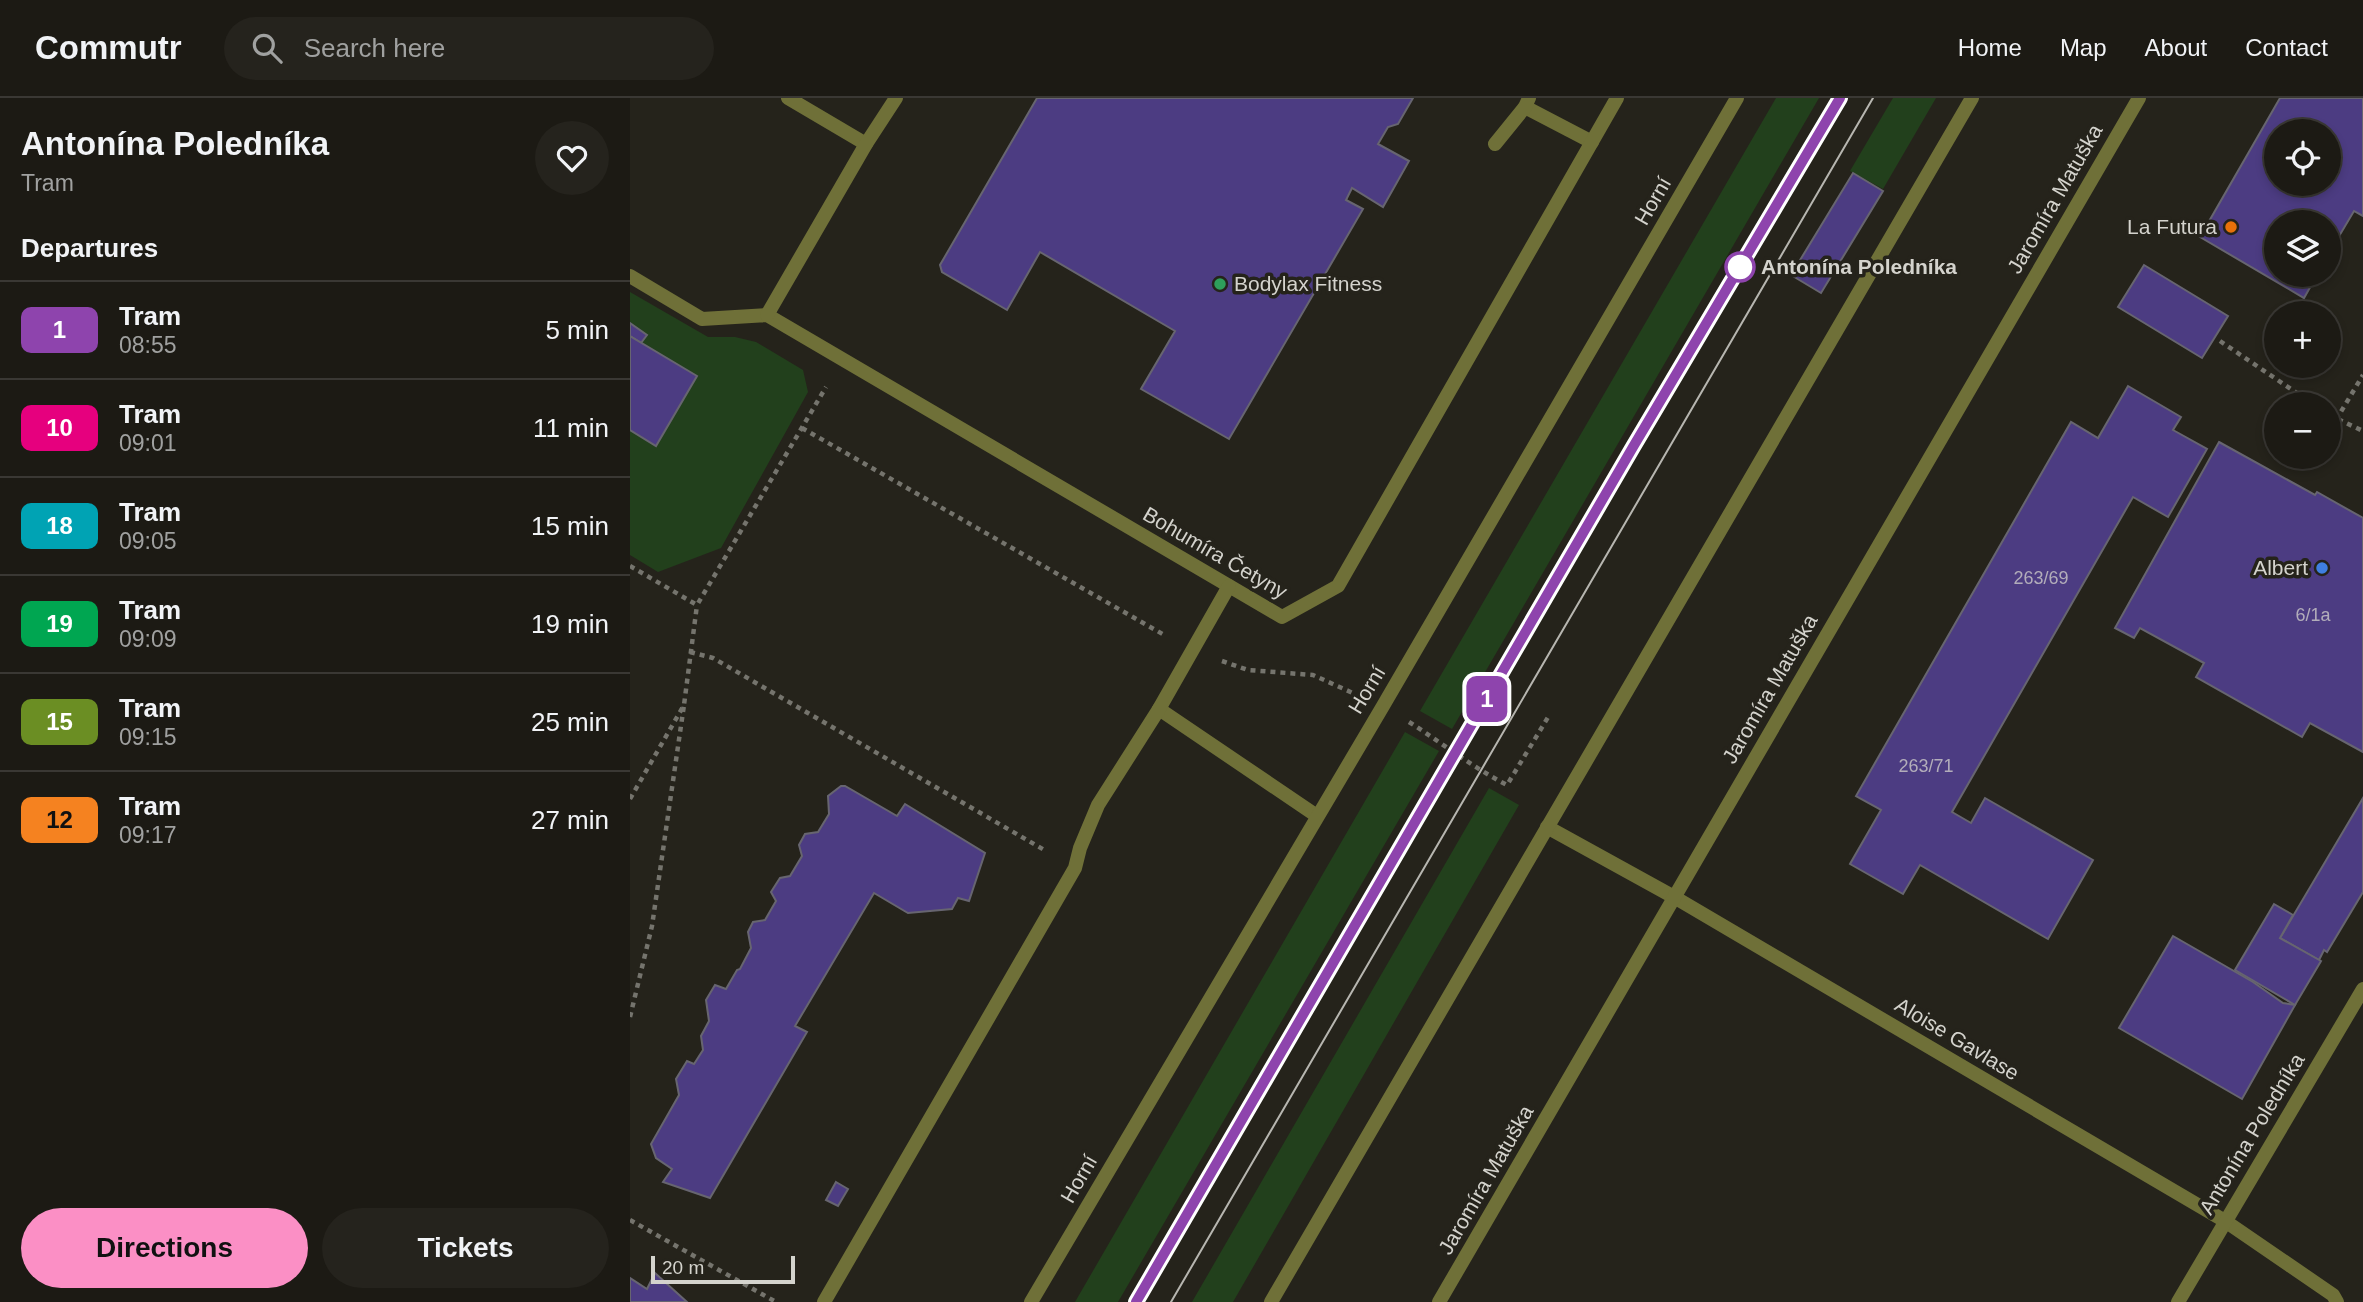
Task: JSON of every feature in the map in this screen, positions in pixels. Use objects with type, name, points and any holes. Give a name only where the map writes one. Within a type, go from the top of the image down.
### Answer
[{"type":"street","points":[[788,98],[866,144]]},
{"type":"street","points":[[630,276],[702,318],[767,315],[866,144],[896,98]]},
{"type":"street","name":"Bohumíra Četyny","points":[[767,315],[1282,617],[1338,586],[1617,98]]},
{"type":"street","name":"Horní","points":[[1031,1302],[1737,98]]},
{"type":"street","points":[[1271,1302],[1972,98]]},
{"type":"street","name":"Jaromíra Matuška","points":[[1439,1302],[2138,98]]},
{"type":"street","points":[[1494,144],[1527,103],[1592,142]]},
{"type":"street","points":[[824,1302],[1075,868],[1080,848],[1098,805],[1158,709],[1229,586]]},
{"type":"street","points":[[1158,709],[1317,816]]},
{"type":"street","name":"Aloise Gavlase","points":[[1547,827],[1674,897],[2225,1221],[2333,1295],[2337,1302]]},
{"type":"street","name":"Antonína Poledníka","points":[[2179,1302],[2363,989]]},
{"type":"path","points":[[2220,341],[2295,392]]},
{"type":"path","points":[[630,1017],[652,926],[697,605],[842,359]]},
{"type":"path","points":[[2341,412],[2363,375]]},
{"type":"path","points":[[2341,422],[2363,431]]},
{"type":"path","points":[[630,566],[697,605]]},
{"type":"path","points":[[690,652],[713,658],[1075,868]]},
{"type":"path","points":[[630,799],[684,705]]},
{"type":"path","points":[[630,1220],[776,1302]]},
{"type":"green space","points":[[1776,98],[1819,98],[1452,729],[1420,711]]},
{"type":"green space","points":[[1893,98],[1936,98],[1883,189],[1850,171]]},
{"type":"green space","points":[[630,292],[708,337],[735,337],[756,342],[803,370],[808,392],[721,548],[658,572],[630,555]]},
{"type":"green space","points":[[1405,732],[1439,751],[1118,1302],[1075,1302]]},
{"type":"green space","points":[[1489,788],[1519,805],[1233,1302],[1192,1302]]},
{"type":"building","points":[[1037,98],[1413,98],[1398,124],[1388,127],[1378,144],[1409,161],[1383,207],[1352,188],[1346,200],[1363,209],[1229,439],[1141,389],[1175,331],[1040,252],[1007,310],[942,272],[940,265]]},
{"type":"building","points":[[2280,98],[2363,98],[2363,216],[2354,211],[2341,233],[2341,210],[2264,210],[2264,275],[2200,237],[2264,126],[2264,196],[2341,196],[2341,119],[2268,119]]},
{"type":"building","points":[[1853,173],[1883,191],[1821,293],[1791,275]]},
{"type":"building","points":[[2144,265],[2228,316],[2202,358],[2118,307]]},
{"type":"building","points":[[2285,287],[2310,287],[2304,298]]},
{"type":"building","points":[[630,323],[647,335],[641,343],[630,336]]},
{"type":"building","points":[[630,336],[697,376],[656,446],[630,430]]},
{"type":"building","points":[[2128,386],[2181,417],[2173,430],[2207,449],[2168,517],[2133,497],[1952,812],[1971,823],[1985,798],[2093,860],[2048,939],[1920,865],[1903,894],[1850,864],[1881,810],[1856,796],[2071,422],[2098,438]]},
{"type":"building","points":[[2219,442],[2264,469],[2315,495],[2317,492],[2363,518],[2363,752],[2310,723],[2302,737],[2196,677],[2204,663],[2140,628],[2134,638],[2115,628]]},
{"type":"building","points":[[841,786],[897,816],[905,804],[985,853],[969,901],[958,898],[952,909],[908,913],[874,893],[795,1026],[807,1032],[710,1198],[663,1182],[672,1169],[656,1158],[651,1144],[679,1095],[676,1079],[687,1061],[694,1064],[703,1050],[701,1036],[709,1021],[706,1000],[715,985],[726,989],[740,969],[751,948],[748,932],[753,922],[765,920],[776,901],[771,892],[780,878],[790,876],[802,856],[799,845],[805,834],[818,832],[829,814],[828,796]]},
{"type":"building","points":[[2363,798],[2363,892],[2327,952],[2324,950],[2319,960],[2280,938]]},
{"type":"building","points":[[2274,904],[2293,915],[2280,938],[2321,961],[2295,1005],[2235,970]]},
{"type":"building","points":[[2173,936],[2253,982],[2283,1003],[2295,1005],[2242,1099],[2119,1028]]},
{"type":"building","points":[[836,1182],[848,1189],[838,1206],[826,1200]]},
{"type":"building","points":[[655,1273],[687,1302],[630,1302],[630,1278],[647,1289]]},
{"type":"tram line","points":[[1136,1302],[1633,447],[1840,98]]},
{"type":"tram line","name":"1","points":[[1136,1302],[1633,447],[1840,98]]},
{"type":"tram line","points":[[1171,1302],[1873,98]]},
{"type":"place","name":"La Futura","points":[[2231,227]]},
{"type":"place","name":"Antonína Poledníka","points":[[1740,267]]},
{"type":"place","name":"Bodylax Fitness","points":[[1220,284]]},
{"type":"place","name":"Albert","points":[[2322,568]]}]
